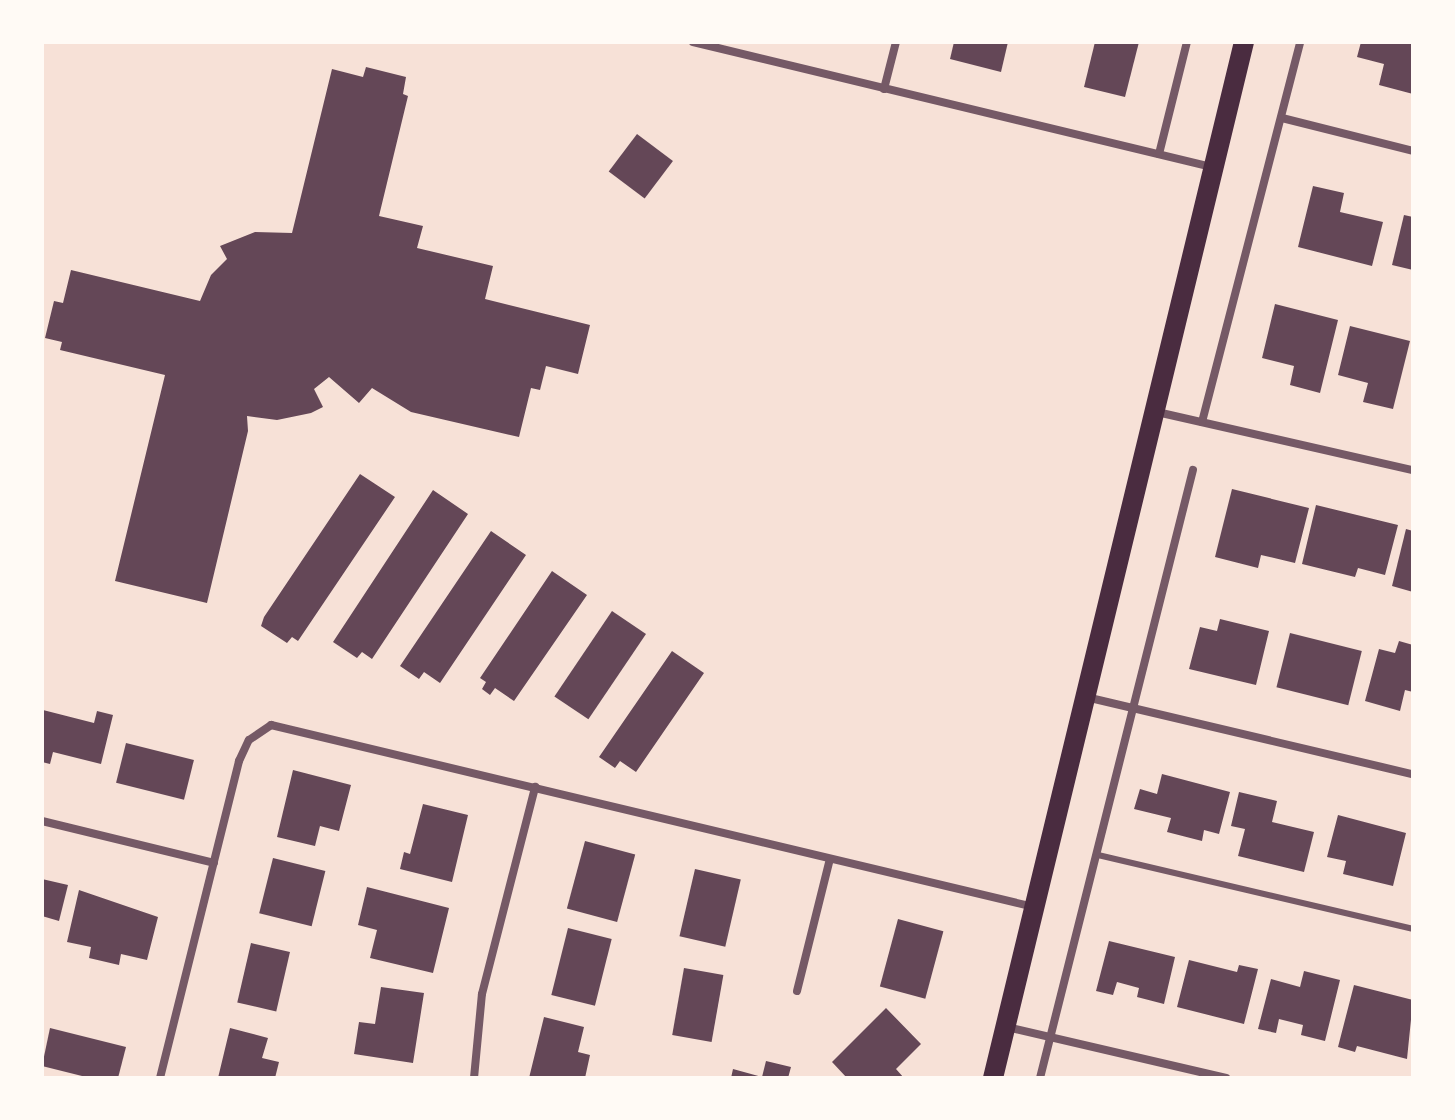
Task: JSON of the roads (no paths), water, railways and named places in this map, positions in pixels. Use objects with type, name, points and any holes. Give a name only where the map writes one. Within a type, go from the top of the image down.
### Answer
[{"type":"main road","points":[[993,1078],[1152,411],[1244,42]]},
{"type":"street","points":[[693,42],[1212,167]]},
{"type":"street","points":[[884,89],[896,42]]},
{"type":"street","points":[[1159,154],[1187,42]]},
{"type":"street","points":[[1202,422],[1300,42]]},
{"type":"street","points":[[1282,118],[1413,151]]},
{"type":"street","points":[[1152,411],[1413,470]]},
{"type":"street","points":[[1040,1078],[1193,470]]},
{"type":"street","points":[[1085,697],[1413,774]]},
{"type":"street","points":[[160,1078],[242,750],[258,731],[271,725],[1035,907]]},
{"type":"street","points":[[474,1078],[482,994],[535,787]]},
{"type":"street","points":[[42,821],[214,863]]},
{"type":"street","points":[[797,991],[830,859]]},
{"type":"street","points":[[1006,1027],[1226,1078]]},
{"type":"lane","points":[[1098,855],[1413,929]]}]
